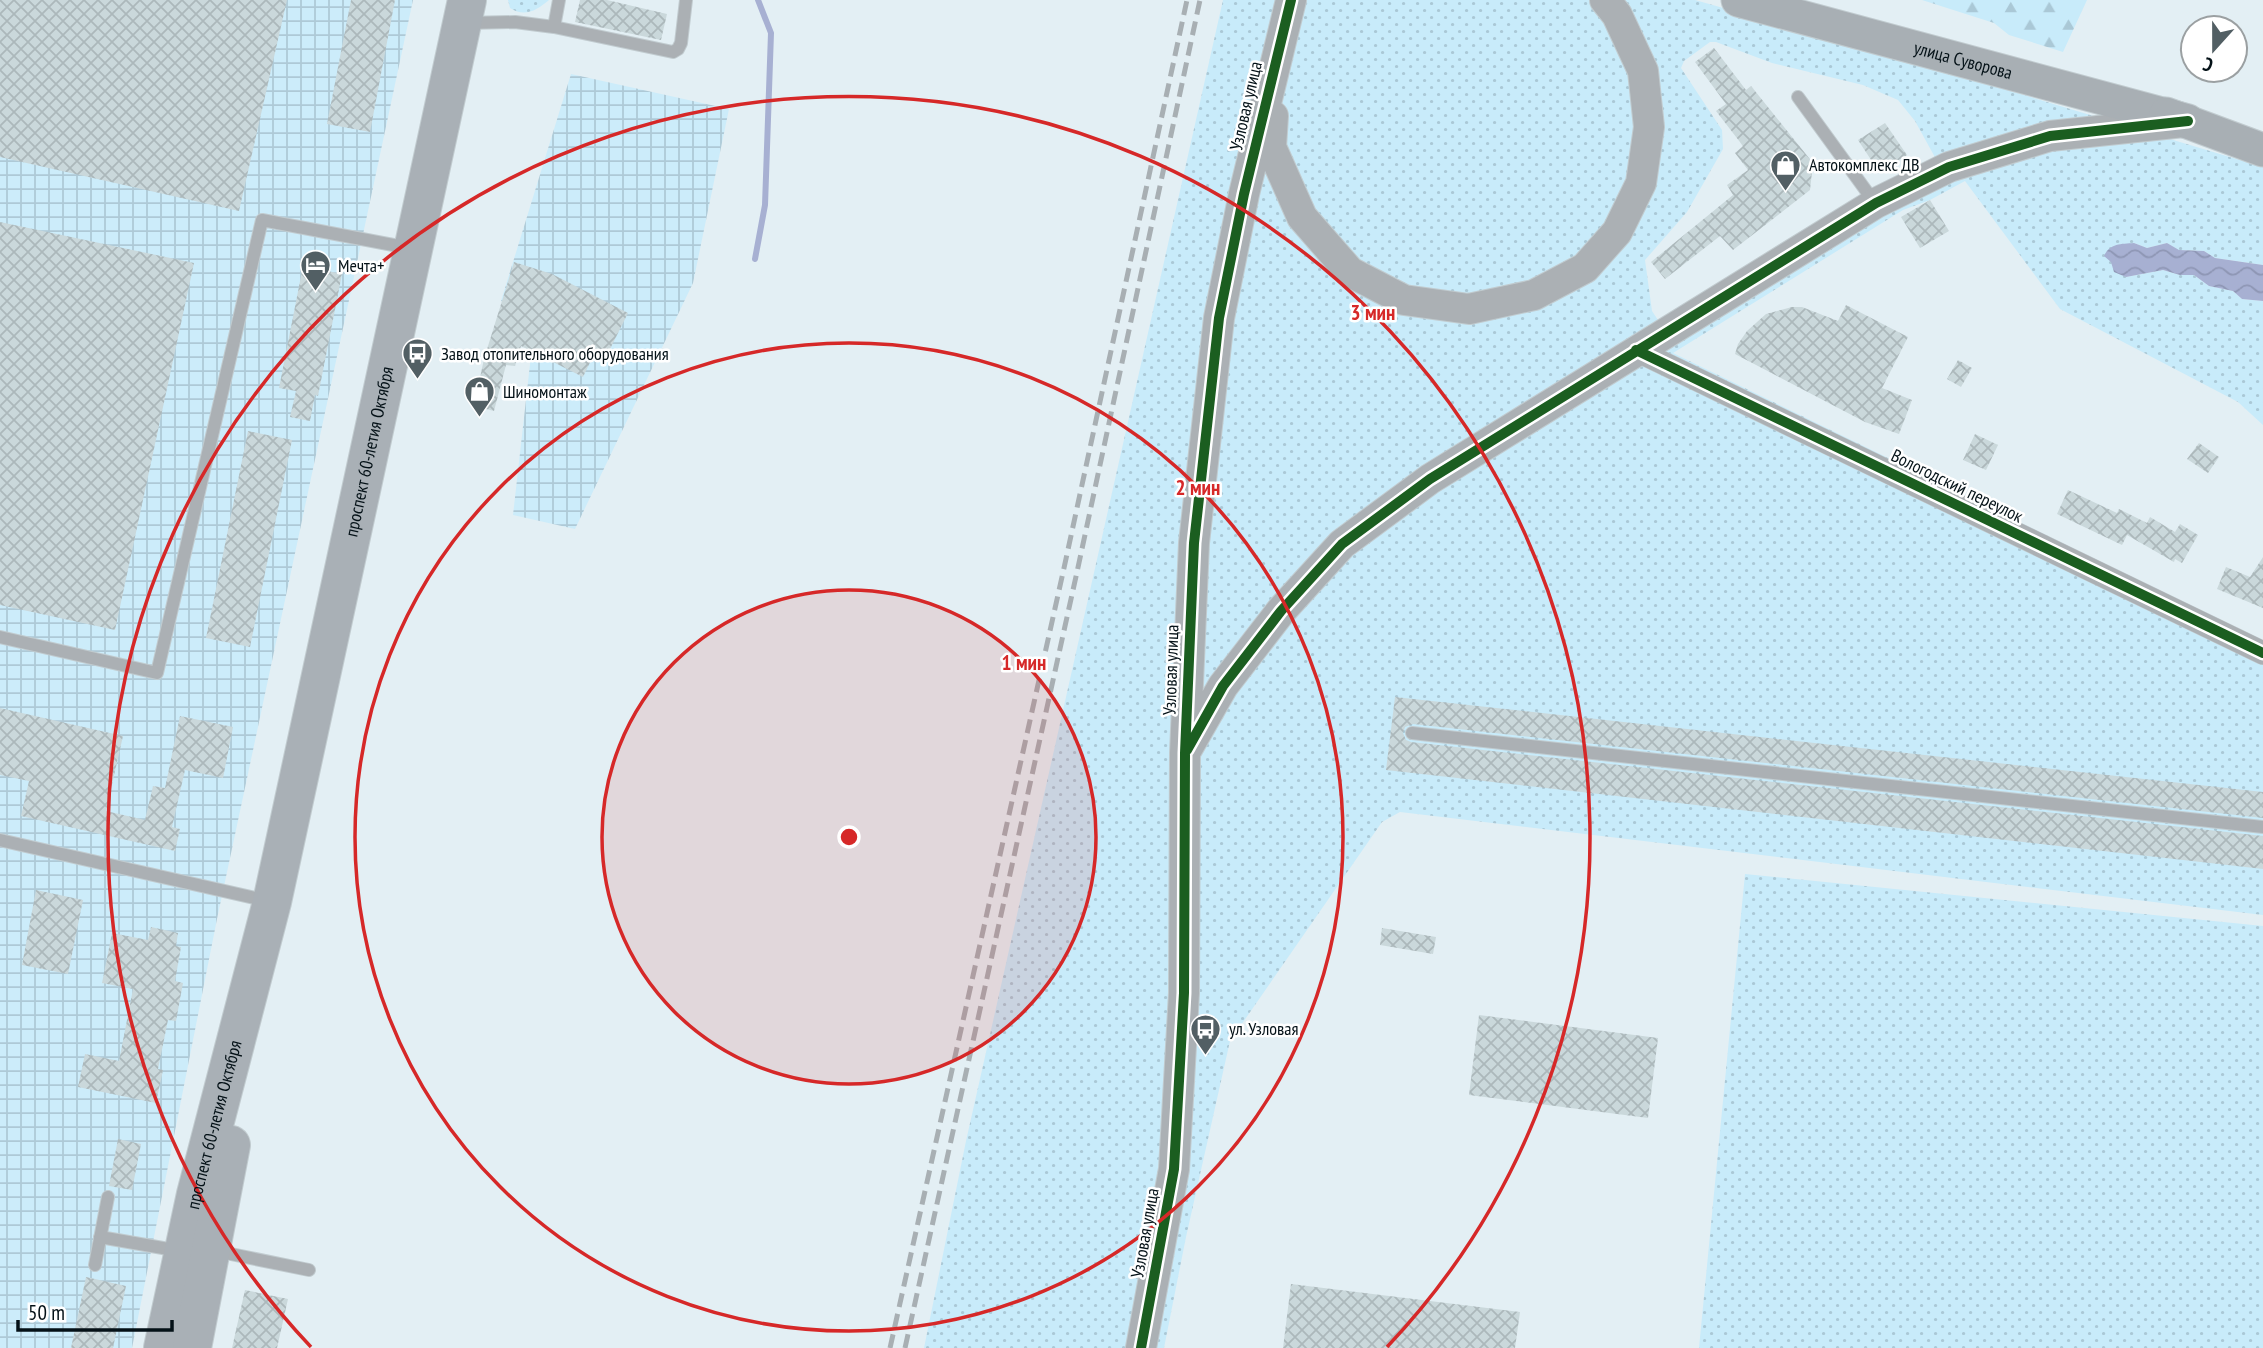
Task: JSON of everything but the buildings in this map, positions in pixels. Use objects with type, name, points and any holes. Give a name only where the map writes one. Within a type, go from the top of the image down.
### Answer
[{"type":"highway","name":"проспект 60-летия Октября","points":[[192,1348],[198,1251],[196,1194],[272,902],[465,11]]},
{"type":"highway","name":"проспект 60-летия Октября","points":[[163,1348],[198,1251]]},
{"type":"main road","name":"улица Суворова","points":[[1738,0],[2188,121]]},
{"type":"main road","name":"улица Суворова","points":[[1829,0],[2188,121],[2263,150]]},
{"type":"street","name":"Узловая улица","points":[[1142,1348],[1174,1169],[1184,993],[1185,753],[1194,542],[1219,318],[1239,217],[1279,41],[1291,0]]},
{"type":"street","points":[[1239,217],[1257,196],[1272,192],[1283,195],[1350,272],[1404,300],[1469,309],[1534,295],[1585,268],[1617,232],[1641,183],[1649,127],[1643,71],[1617,15],[1605,0]]},
{"type":"street","points":[[1279,41],[1271,147],[1302,217]]},
{"type":"street","points":[[1185,753],[1223,686],[1281,611],[1342,544],[1430,479],[1875,203],[1949,167],[2050,136],[2188,121]]},
{"type":"street","name":"Вологодский переулок","points":[[1636,350],[2263,653]]},
{"type":"lane","points":[[554,27],[559,0]]},
{"type":"lane","points":[[465,11],[673,52],[681,43],[686,0]]},
{"type":"lane","points":[[1798,97],[1875,203]]},
{"type":"lane","points":[[0,637],[157,673],[262,220],[413,249]]},
{"type":"lane","points":[[1412,733],[2263,827]]},
{"type":"lane","points":[[0,840],[272,902]]},
{"type":"lane","points":[[95,1265],[108,1197]]},
{"type":"lane","points":[[100,1237],[309,1270]]},
{"type":"shaded area","points":[[0,0],[413,0],[217,919],[132,1348],[0,1348]]},
{"type":"shaded area","points":[[571,74],[729,109],[693,283],[575,529],[513,515],[536,311],[501,301]]},
{"type":"green space","points":[[508,0],[549,0],[526,13],[510,8]]},
{"type":"green space","points":[[1223,0],[1695,0],[1911,61],[2263,167],[2263,265],[2215,258],[2204,251],[2178,250],[2167,243],[2147,248],[2134,243],[2111,261],[2126,277],[2163,270],[2180,275],[2194,275],[2209,286],[2233,291],[2242,299],[2263,301],[2263,425],[2238,402],[2060,309],[1965,181],[1930,200],[1903,210],[1673,353],[2263,641],[2263,915],[1400,812],[1382,822],[1230,1041],[1164,1348],[924,1348],[966,1141]],"holes":[[[1710,42],[1772,63],[1863,85],[1898,100],[1915,121],[1942,170],[1666,332],[1652,311],[1645,260],[1687,212],[1723,149],[1722,130],[1681,68],[1684,61]]]},
{"type":"green space","points":[[1922,0],[2087,0],[2063,52],[2009,35],[1994,23]]},
{"type":"green space","points":[[1745,874],[2263,926],[2263,1348],[1699,1348]]},
{"type":"water","points":[[2134,243],[2147,248],[2167,243],[2179,250],[2204,251],[2215,258],[2263,265],[2263,301],[2242,299],[2233,291],[2209,286],[2194,275],[2180,275],[2163,270],[2126,277],[2114,272],[2111,262],[2104,256],[2106,252],[2116,245]]},
{"type":"waterway","points":[[755,259],[765,205],[771,33],[758,0]]},
{"type":"railway","points":[[890,1348],[1187,0]]},
{"type":"railway","points":[[905,1348],[1077,572],[1200,0]]},
{"type":"cycle path","points":[[1141,1348],[1174,1169],[1184,993],[1185,753],[1194,543],[1219,318],[1244,194],[1291,0]]},
{"type":"cycle path","points":[[1187,750],[1223,686],[1281,611],[1342,544],[1430,479],[1876,203],[1949,167],[2050,136],[2188,121]]},
{"type":"cycle path","points":[[1636,350],[2263,653]]},
{"type":"place","name":"Автокомплекс ДВ","points":[[1786,192]]},
{"type":"place","name":"Мечта+","points":[[315,293]]},
{"type":"place","name":"Завод отопительного оборудования","points":[[418,381]]},
{"type":"place","name":"Шиномонтаж","points":[[480,419]]},
{"type":"place","name":"ул. Узловая","points":[[1206,1056]]}]
